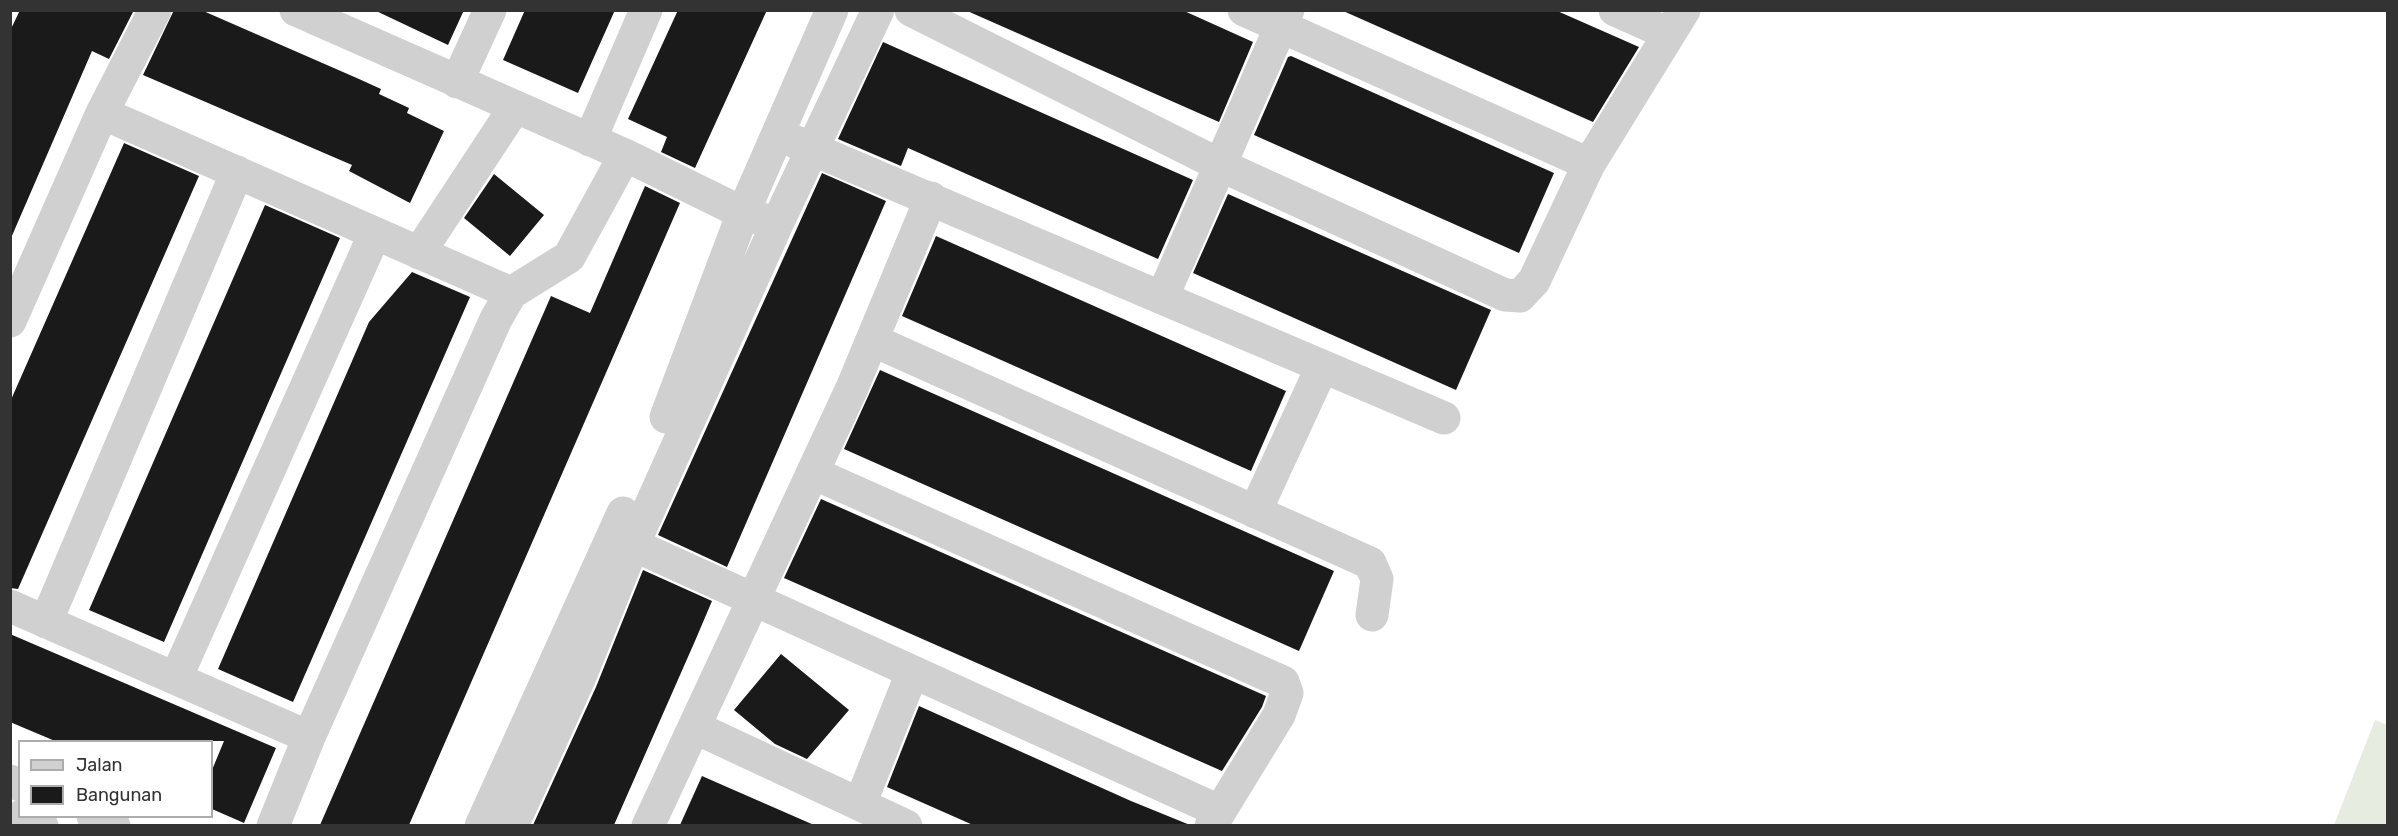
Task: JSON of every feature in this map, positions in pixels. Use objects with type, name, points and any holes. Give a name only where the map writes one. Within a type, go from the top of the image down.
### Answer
[{"type":"street","points":[[10,321],[102,113],[155,10]]},
{"type":"street","points":[[457,82],[490,10]]},
{"type":"street","points":[[590,140],[646,10]]},
{"type":"street","points":[[512,825],[579,679],[623,540],[743,213],[776,133],[832,10]]},
{"type":"street","points":[[481,825],[623,540],[879,10]]},
{"type":"street","points":[[911,10],[1220,165],[1505,295],[1520,296],[1534,281],[1589,164],[1676,22],[1615,10]]},
{"type":"street","points":[[1244,10],[1284,19],[1589,164]]},
{"type":"street","points":[[317,15],[457,82],[625,155],[743,213],[777,224]]},
{"type":"street","points":[[1162,298],[1284,19]]},
{"type":"street","points":[[420,253],[515,107]]},
{"type":"street","points":[[102,113],[511,293]]},
{"type":"street","points":[[776,133],[811,150],[931,198],[1444,418]]},
{"type":"street","points":[[273,825],[309,737],[496,319],[511,293],[569,257],[625,155]]},
{"type":"street","points":[[46,622],[237,172]]},
{"type":"street","points":[[648,825],[813,472],[872,340],[931,198]]},
{"type":"street","points":[[176,678],[375,233]]},
{"type":"street","points":[[872,340],[1370,563],[1377,579],[1372,615]]},
{"type":"street","points":[[1255,512],[1322,367]]},
{"type":"street","points":[[623,540],[912,673],[1215,818],[1279,715],[1287,693],[1283,682],[813,472]]},
{"type":"street","points":[[10,606],[309,737]]},
{"type":"street","points":[[860,804],[912,673]]},
{"type":"street","points":[[694,727],[906,825]]},
{"type":"street","points":[[26,818],[42,825]]},
{"type":"street","points":[[98,818],[114,825]]},
{"type":"shaded area","points":[[2375,720],[2387,725],[2387,825],[2334,825]]},
{"type":"building","points":[[20,10],[134,10],[109,59],[92,51],[11,238],[10,31]]},
{"type":"building","points":[[174,10],[201,10],[359,79],[381,89],[379,94],[409,108],[407,113],[444,131],[410,203],[349,171],[352,165],[143,75]]},
{"type":"building","points":[[374,10],[464,10],[448,45]]},
{"type":"building","points":[[525,10],[615,10],[578,93],[503,60]]},
{"type":"building","points":[[678,10],[767,10],[695,168],[661,152],[667,137],[628,119]]},
{"type":"building","points":[[965,10],[1182,10],[1253,42],[1219,122]]},
{"type":"building","points":[[1341,10],[1555,10],[1639,47],[1593,122]]},
{"type":"building","points":[[883,42],[1193,180],[1158,259],[908,148],[901,166],[838,139]]},
{"type":"building","points":[[1291,56],[1554,173],[1519,253],[1254,135],[1288,57]]},
{"type":"building","points":[[124,143],[199,176],[18,589],[10,588],[10,402]]},
{"type":"building","points":[[822,173],[886,201],[727,567],[658,535]]},
{"type":"building","points":[[494,174],[544,215],[510,256],[464,218]]},
{"type":"building","points":[[645,186],[680,203],[409,825],[320,825],[551,296],[590,313]]},
{"type":"building","points":[[1228,194],[1491,310],[1456,390],[1193,273]]},
{"type":"building","points":[[265,205],[340,238],[164,642],[89,610]]},
{"type":"building","points":[[936,236],[1286,391],[1251,471],[902,316]]},
{"type":"building","points":[[412,272],[470,297],[293,702],[218,669],[369,322]]},
{"type":"building","points":[[880,370],[1334,571],[1299,651],[844,449]]},
{"type":"building","points":[[821,499],[1266,696],[1262,707],[1222,771],[784,578]]},
{"type":"building","points":[[643,570],[712,601],[695,641],[614,825],[533,825],[596,687]]},
{"type":"building","points":[[10,634],[276,748],[244,823],[213,809],[213,768],[224,741],[53,740],[10,722]]},
{"type":"building","points":[[781,654],[849,710],[807,759],[775,744],[734,710]]},
{"type":"building","points":[[919,706],[1190,825],[973,825],[887,787]]},
{"type":"building","points":[[702,776],[727,787],[814,825],[680,825]]}]
